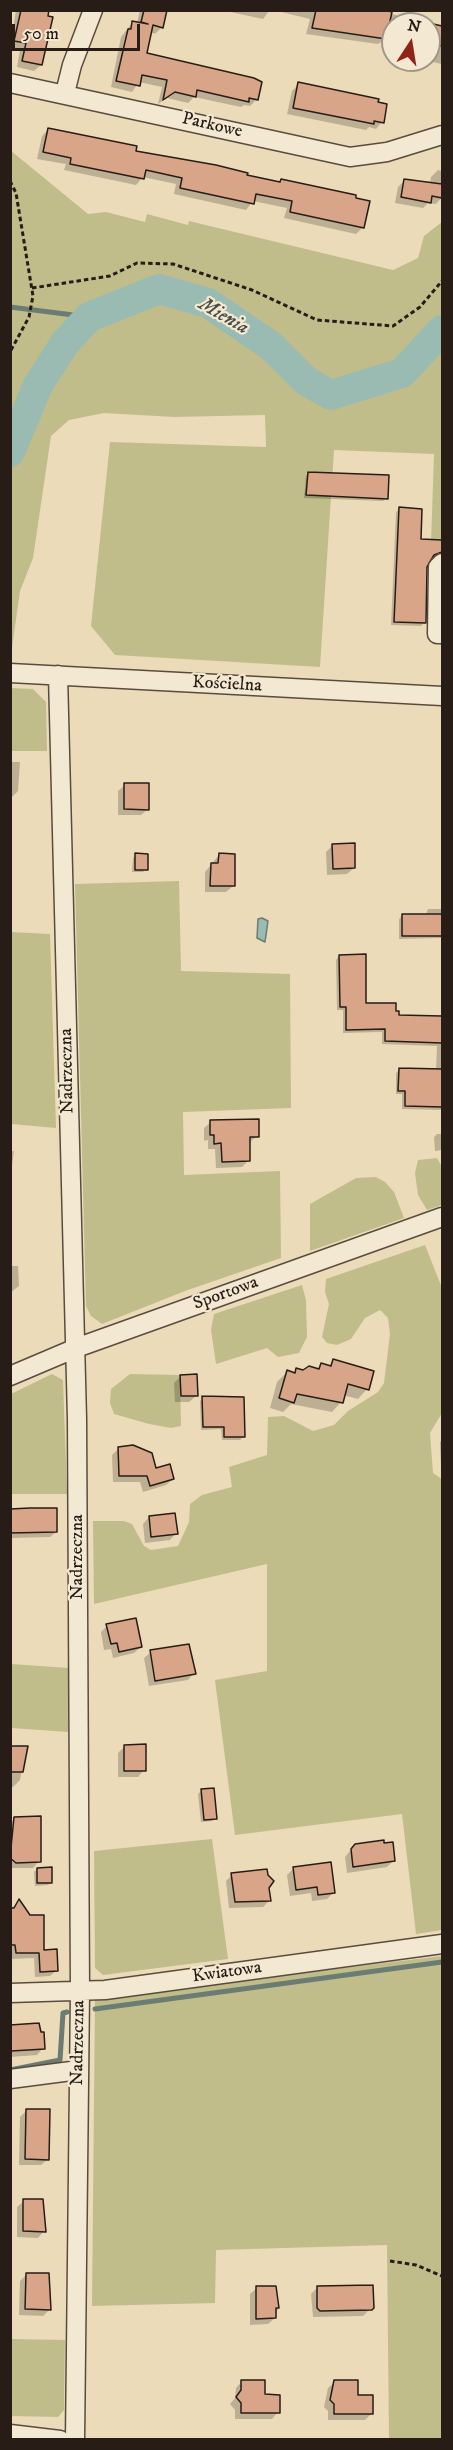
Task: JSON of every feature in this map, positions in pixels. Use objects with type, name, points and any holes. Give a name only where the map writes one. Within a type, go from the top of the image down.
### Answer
[{"type":"street","points":[[65,93],[72,65],[93,10]]},
{"type":"street","name":"Parkowe","points":[[10,83],[65,93],[350,157],[387,152],[442,135]]},
{"type":"street","points":[[442,563],[438,567],[437,634],[442,634]]},
{"type":"street","name":"Kościelna","points":[[10,673],[442,696]]},
{"type":"street","name":"Nadrzeczna","points":[[58,675],[75,1348],[80,1992],[75,2439]]},
{"type":"street","name":"Sportowa","points":[[10,1376],[75,1348],[442,1216]]},
{"type":"street","name":"Kwiatowa","points":[[10,1993],[80,1992],[442,1944]]},
{"type":"street","points":[[10,2079],[79,2070]]},
{"type":"street","points":[[10,2434],[60,2439]]},
{"type":"path","points":[[10,181],[16,193],[33,296],[29,317],[10,352]]},
{"type":"path","points":[[32,288],[110,276],[137,263],[173,264],[252,290],[317,320],[393,326],[420,307],[442,281]]},
{"type":"path","points":[[390,2261],[416,2265],[442,2276]]},
{"type":"shaded area","points":[[10,150],[88,214],[106,212],[145,222],[147,214],[188,225],[189,221],[393,270],[418,258],[424,236],[442,222],[442,573],[430,572],[434,454],[334,450],[320,667],[115,655],[91,626],[110,442],[266,447],[265,415],[174,417],[104,413],[69,420],[51,436],[33,558],[20,591],[11,655]]},
{"type":"shaded area","points":[[11,688],[33,689],[46,702],[47,751],[11,751]]},
{"type":"shaded area","points":[[179,881],[181,971],[290,974],[291,1108],[183,1112],[184,1175],[280,1171],[281,1258],[185,1291],[102,1324],[91,1316],[86,1306],[75,884]]},
{"type":"shaded area","points":[[11,932],[50,934],[56,1128],[11,1124]]},
{"type":"shaded area","points":[[437,1158],[442,1167],[442,1205],[427,1210],[418,1195],[415,1173],[418,1160]]},
{"type":"shaded area","points":[[376,1177],[385,1182],[394,1192],[404,1218],[310,1251],[310,1204],[356,1178]]},
{"type":"shaded area","points":[[425,1245],[442,1288],[442,1413],[430,1433],[433,1473],[442,1479],[442,1930],[416,1934],[402,1814],[235,1835],[215,1680],[267,1671],[267,1564],[94,1604],[93,1521],[124,1521],[132,1524],[144,1546],[151,1550],[178,1546],[189,1522],[190,1504],[202,1495],[232,1487],[229,1467],[267,1455],[268,1417],[284,1416],[313,1431],[334,1425],[348,1411],[378,1392],[384,1383],[390,1334],[388,1318],[380,1310],[365,1318],[351,1339],[337,1345],[327,1343],[322,1337],[329,1304],[325,1292],[326,1279]]},
{"type":"shaded area","points":[[302,1285],[306,1300],[307,1337],[299,1353],[278,1357],[267,1348],[216,1364],[211,1330],[214,1314]]},
{"type":"shaded area","points":[[52,1374],[63,1380],[67,1494],[11,1494],[11,1394]]},
{"type":"shaded area","points":[[130,1374],[180,1375],[181,1426],[171,1428],[114,1414],[110,1403],[111,1389]]},
{"type":"shaded area","points":[[11,1664],[69,1668],[68,1732],[11,1728]]},
{"type":"shaded area","points":[[212,1839],[228,1959],[103,1975],[95,1968],[94,1851]]},
{"type":"shaded area","points":[[442,1956],[442,2439],[389,2439],[387,2245],[216,2250],[215,2303],[92,2306],[95,1998]]},
{"type":"shaded area","points":[[11,2339],[65,2340],[64,2410],[58,2417],[11,2416]]},
{"type":"water","points":[[258,919],[268,921],[265,942],[257,938]]},
{"type":"building","points":[[21,10],[49,10],[48,16],[53,17],[42,65],[22,61],[26,43],[14,41]]},
{"type":"building","points":[[144,10],[167,10],[163,28],[153,25],[147,53],[254,78],[262,82],[258,100],[249,98],[249,102],[197,90],[196,97],[175,92],[163,100],[167,80],[142,75],[140,86],[116,81],[128,29],[131,29],[132,21],[148,24],[141,22]]},
{"type":"building","points":[[316,10],[392,12],[381,12],[381,38],[312,28]]},
{"type":"building","points":[[298,82],[379,99],[378,102],[387,104],[384,123],[374,121],[374,124],[293,108]]},
{"type":"building","points":[[48,128],[137,146],[136,151],[216,165],[280,182],[281,179],[356,195],[356,198],[370,201],[364,228],[290,212],[292,201],[256,194],[254,204],[180,188],[182,178],[146,170],[144,179],[70,164],[71,158],[43,152]]},
{"type":"building","points":[[404,179],[442,184],[442,198],[432,196],[431,203],[401,197]]},
{"type":"building","points":[[308,472],[389,475],[388,499],[306,495]]},
{"type":"building","points":[[399,507],[422,509],[421,539],[442,540],[442,552],[434,555],[427,567],[426,623],[394,622]]},
{"type":"building","points":[[124,783],[149,783],[149,810],[124,809]]},
{"type":"building","points":[[355,843],[355,868],[333,869],[332,844]]},
{"type":"building","points":[[135,853],[148,854],[148,870],[135,870]]},
{"type":"building","points":[[219,853],[235,854],[235,886],[210,886],[211,863],[218,863]]},
{"type":"building","points":[[402,914],[442,914],[442,936],[402,936]]},
{"type":"building","points":[[366,954],[366,1003],[396,1003],[396,1011],[399,1011],[399,1015],[442,1016],[442,1043],[385,1041],[385,1029],[346,1030],[346,1007],[340,1007],[339,955]]},
{"type":"building","points":[[399,1068],[442,1069],[442,1107],[405,1106],[405,1091],[398,1091]]},
{"type":"building","points":[[259,1119],[259,1137],[250,1137],[250,1161],[222,1162],[221,1143],[214,1144],[214,1135],[210,1135],[210,1120]]},
{"type":"building","points":[[333,1359],[374,1371],[369,1390],[348,1384],[343,1403],[297,1394],[294,1403],[279,1398],[287,1370],[295,1373],[296,1368],[303,1370],[309,1366],[319,1369],[321,1363],[331,1366]]},
{"type":"building","points":[[197,1374],[198,1396],[181,1396],[180,1375]]},
{"type":"building","points":[[202,1396],[244,1397],[245,1437],[224,1437],[224,1427],[203,1427]]},
{"type":"building","points":[[133,1445],[152,1453],[156,1468],[170,1464],[174,1479],[150,1486],[147,1476],[119,1476],[118,1447]]},
{"type":"building","points":[[57,1508],[57,1532],[10,1533],[10,1509]]},
{"type":"building","points":[[175,1513],[178,1534],[151,1537],[149,1516]]},
{"type":"building","points":[[136,1618],[142,1647],[119,1652],[117,1643],[111,1644],[106,1624]]},
{"type":"building","points":[[189,1644],[196,1674],[155,1681],[150,1650]]},
{"type":"building","points":[[146,1744],[146,1771],[124,1771],[124,1745]]},
{"type":"building","points":[[10,1746],[28,1746],[23,1772],[10,1772]]},
{"type":"building","points":[[214,1788],[217,1819],[204,1820],[201,1789]]},
{"type":"building","points":[[41,1816],[41,1862],[16,1863],[10,1858],[14,1817]]},
{"type":"building","points":[[384,1840],[384,1843],[393,1842],[395,1861],[353,1867],[351,1849],[355,1844]]},
{"type":"building","points":[[331,1862],[335,1893],[318,1895],[317,1887],[296,1890],[293,1867]]},
{"type":"building","points":[[52,1867],[52,1883],[37,1883],[37,1868]]},
{"type":"building","points":[[267,1869],[268,1875],[274,1881],[269,1888],[271,1901],[235,1902],[231,1873]]},
{"type":"building","points":[[19,1899],[30,1915],[44,1915],[44,1950],[57,1949],[58,1971],[40,1972],[39,1953],[16,1953],[15,1945],[10,1945],[10,1908],[14,1908]]},
{"type":"building","points":[[39,2023],[41,2032],[44,2032],[45,2049],[11,2051],[10,2025]]},
{"type":"building","points":[[26,2109],[50,2109],[49,2160],[25,2159]]},
{"type":"building","points":[[23,2199],[43,2199],[46,2232],[23,2231]]},
{"type":"building","points":[[26,2273],[49,2273],[51,2310],[25,2309]]},
{"type":"building","points":[[373,2285],[374,2308],[372,2310],[320,2311],[317,2308],[317,2286]]},
{"type":"building","points":[[256,2286],[276,2286],[279,2308],[276,2308],[276,2318],[256,2319]]},
{"type":"building","points":[[241,2380],[265,2380],[265,2394],[280,2395],[280,2413],[241,2413],[241,2403],[236,2397],[241,2390]]},
{"type":"building","points":[[334,2380],[358,2380],[358,2395],[373,2395],[373,2414],[334,2414],[334,2404],[330,2400]]},
{"type":"waterway","name":"Mienia","points":[[10,452],[38,385],[65,343],[89,317],[159,289],[208,303],[271,346],[306,381],[331,395],[402,373],[442,330]]},
{"type":"waterway","points":[[10,307],[89,317]]},
{"type":"waterway","points":[[95,2009],[442,1962]]},
{"type":"waterway","points":[[10,2070],[60,2060],[63,2013],[67,2012]]}]
